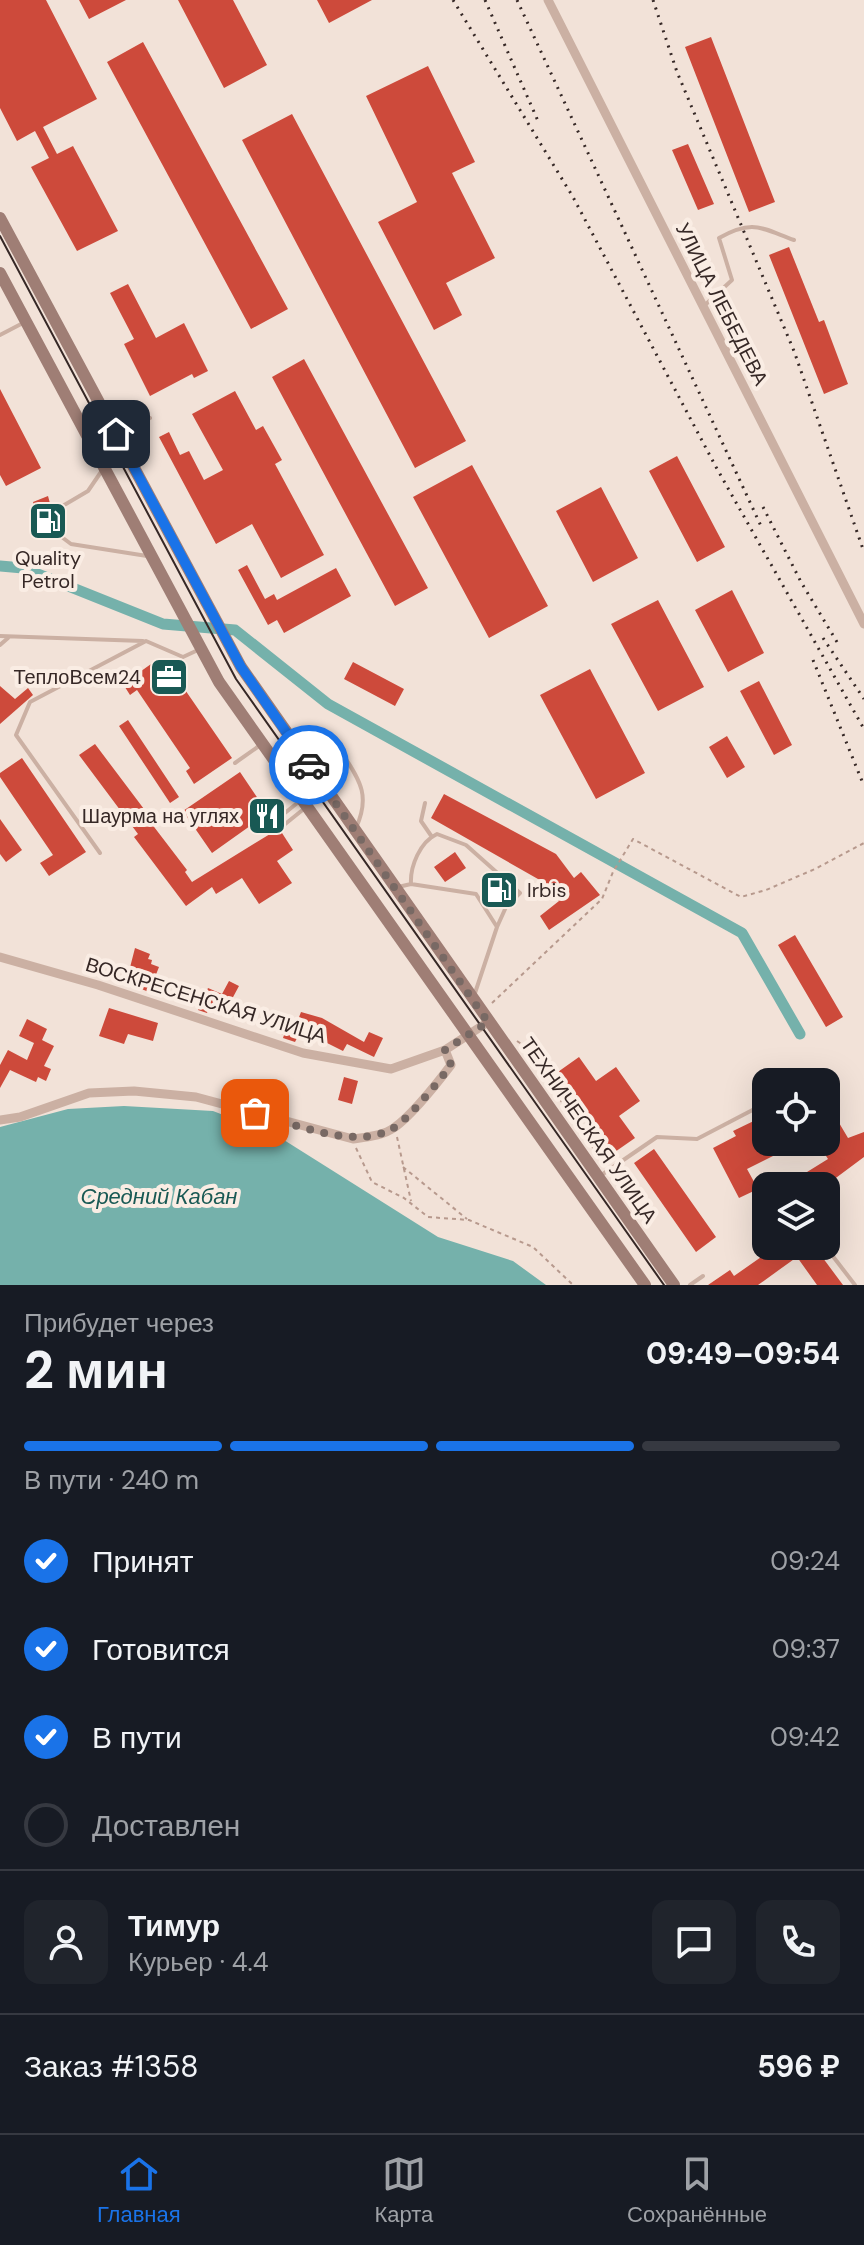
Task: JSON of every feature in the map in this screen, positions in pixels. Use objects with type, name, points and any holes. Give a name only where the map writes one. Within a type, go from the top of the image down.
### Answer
[{"type":"main road","name":"ТЕХНИЧЕСКАЯ УЛИЦА","points":[[0,218],[241,667],[488,1022],[603,1173],[674,1285]]},
{"type":"main road","points":[[0,273],[219,682],[645,1285]]},
{"type":"main road","points":[[92,446],[116,434]]},
{"type":"street","name":"УЛИЦА ЛЕБЕДЕВА","points":[[548,0],[864,624]]},
{"type":"street","name":"ВОСКРЕСЕНСКАЯ УЛИЦА","points":[[0,957],[98,985],[303,1053],[391,1069],[445,1050],[488,1022]]},
{"type":"street","points":[[0,1120],[20,1117],[89,1093],[134,1091],[196,1097],[353,1139],[378,1135],[395,1127],[451,1065],[445,1050]]},
{"type":"lane","points":[[703,307],[732,280],[719,238],[737,228],[753,225],[794,240]]},
{"type":"lane","points":[[0,335],[26,321]]},
{"type":"lane","points":[[116,434],[150,418]]},
{"type":"lane","points":[[104,467],[88,491],[49,514],[55,532],[71,544],[152,557]]},
{"type":"lane","points":[[0,636],[146,641],[183,657],[198,645]]},
{"type":"lane","points":[[0,645],[10,636]]},
{"type":"lane","points":[[100,853],[16,735],[30,702],[146,641]]},
{"type":"lane","points":[[158,653],[164,649]]},
{"type":"lane","points":[[235,763],[262,744]]},
{"type":"lane","points":[[297,747],[344,756],[363,786],[361,818],[355,830]]},
{"type":"lane","points":[[275,821],[304,803]]},
{"type":"lane","points":[[279,829],[304,803]]},
{"type":"lane","points":[[425,803],[421,821],[432,837]]},
{"type":"lane","points":[[411,884],[410,869],[437,834],[466,845],[520,893],[506,907],[497,927],[473,999]]},
{"type":"lane","points":[[395,888],[411,884],[476,894],[497,927]]},
{"type":"lane","points":[[603,1173],[657,1137],[697,1139],[752,1110]]},
{"type":"lane","points":[[836,1260],[855,1285]]},
{"type":"lane","points":[[690,1285],[703,1276]]},
{"type":"path","points":[[478,985],[492,1003],[602,899],[613,872],[633,839],[741,897],[815,869],[864,843]]},
{"type":"path","points":[[515,1040],[523,1045],[603,1173]]},
{"type":"path","points":[[395,1127],[411,1203]]},
{"type":"path","points":[[353,1139],[372,1182],[411,1203],[428,1217],[469,1220]]},
{"type":"path","points":[[403,1167],[469,1220],[533,1247],[573,1285]]},
{"type":"water","name":"Средний Кабан","points":[[124,1106],[213,1111],[276,1135],[438,1237],[513,1261],[546,1285],[0,1285],[0,1127],[68,1109]]},
{"type":"building","points":[[0,0],[46,0],[97,99],[43,127],[57,154],[73,146],[118,231],[77,251],[31,167],[49,158],[35,131],[17,141],[0,108]]},
{"type":"building","points":[[79,0],[126,0],[89,19]]},
{"type":"building","points":[[178,0],[233,0],[267,65],[224,88]]},
{"type":"building","points":[[317,0],[372,0],[329,23]]},
{"type":"building","points":[[711,37],[775,202],[749,212],[685,47]]},
{"type":"building","points":[[143,42],[288,309],[251,329],[107,62]]},
{"type":"building","points":[[428,66],[475,162],[452,173],[495,258],[446,283],[462,315],[434,330],[378,222],[417,202],[366,96]]},
{"type":"building","points":[[292,114],[466,441],[415,468],[242,140]]},
{"type":"building","points":[[688,144],[714,204],[698,210],[672,150]]},
{"type":"building","points":[[789,247],[819,322],[824,320],[848,384],[824,394],[769,255]]},
{"type":"building","points":[[128,284],[156,338],[184,323],[208,371],[194,378],[192,374],[150,396],[124,344],[134,339],[110,293]]},
{"type":"building","points":[[304,359],[428,588],[395,606],[272,377]]},
{"type":"building","points":[[0,389],[41,468],[6,486],[0,475]]},
{"type":"building","points":[[235,391],[256,430],[263,426],[282,460],[275,464],[324,555],[281,578],[252,524],[216,544],[159,437],[169,432],[180,455],[189,451],[204,480],[223,470],[192,414]]},
{"type":"building","points":[[677,456],[725,547],[697,562],[649,471]]},
{"type":"building","points":[[472,465],[548,606],[489,638],[413,497]]},
{"type":"building","points":[[601,487],[638,558],[593,582],[556,511]]},
{"type":"building","points":[[48,496],[51,507],[44,514],[49,530],[35,536],[31,524],[39,520],[33,502]]},
{"type":"building","points":[[247,565],[265,599],[274,594],[277,600],[336,568],[351,596],[284,633],[277,620],[268,625],[238,570]]},
{"type":"building","points":[[732,590],[764,653],[728,672],[695,610]]},
{"type":"building","points":[[658,600],[704,687],[658,711],[611,624]]},
{"type":"building","points":[[158,659],[166,671],[170,668],[232,758],[194,784],[186,771],[190,768],[137,690],[130,695],[123,684]]},
{"type":"building","points":[[353,662],[404,689],[395,706],[344,679]]},
{"type":"building","points":[[590,669],[645,773],[596,799],[540,695]]},
{"type":"building","points":[[759,681],[792,745],[774,755],[740,691]]},
{"type":"building","points":[[0,686],[15,699],[28,688],[33,695],[0,724]]},
{"type":"building","points":[[128,720],[179,797],[170,803],[119,726]]},
{"type":"building","points":[[727,736],[745,767],[727,778],[709,747]]},
{"type":"building","points":[[95,744],[150,817],[148,819],[187,870],[185,872],[192,882],[270,834],[260,819],[212,853],[183,811],[240,772],[271,818],[270,823],[275,826],[275,831],[282,833],[293,850],[277,861],[292,883],[259,904],[242,878],[216,894],[212,887],[186,906],[134,837],[138,834],[79,755]]},
{"type":"building","points":[[22,758],[86,852],[49,876],[40,863],[53,855],[0,777],[0,773]]},
{"type":"building","points":[[444,794],[556,854],[574,878],[581,872],[600,895],[549,930],[540,916],[559,901],[545,883],[431,818]]},
{"type":"building","points":[[0,819],[22,850],[6,862],[0,854]]},
{"type":"building","points":[[455,852],[466,868],[445,882],[434,867]]},
{"type":"building","points":[[795,935],[843,1017],[826,1027],[778,945]]},
{"type":"building","points":[[135,948],[150,954],[148,959],[152,960],[151,964],[159,967],[149,992],[126,983]]},
{"type":"building","points":[[229,981],[239,986],[225,1012],[210,1004],[207,1013],[198,1010],[208,988],[222,994]]},
{"type":"building","points":[[109,1008],[158,1023],[153,1041],[128,1034],[124,1044],[99,1036]]},
{"type":"building","points":[[301,1012],[322,1018],[364,1042],[369,1032],[383,1038],[374,1057],[347,1044],[343,1051],[307,1033],[304,1040],[297,1038],[295,1042],[283,1038],[281,1034],[286,1021],[296,1025]]},
{"type":"building","points":[[27,1019],[47,1029],[42,1040],[54,1046],[44,1066],[51,1069],[46,1081],[38,1077],[36,1082],[10,1070],[0,1088],[0,1065],[8,1050],[27,1060],[34,1043],[19,1036]]},
{"type":"building","points":[[579,1057],[596,1081],[616,1067],[640,1101],[619,1116],[635,1138],[612,1154],[555,1074]]},
{"type":"building","points":[[344,1077],[358,1081],[352,1104],[338,1100]]},
{"type":"building","points":[[752,1122],[752,1156],[773,1156],[747,1169],[752,1178],[752,1192],[739,1198],[713,1148],[736,1136],[733,1131]]},
{"type":"building","points":[[840,1124],[848,1138],[864,1132],[864,1157],[840,1175],[840,1172],[807,1172],[828,1159],[826,1156],[840,1156]]},
{"type":"building","points":[[654,1149],[716,1237],[696,1252],[634,1163]]},
{"type":"building","points":[[757,1260],[793,1260],[758,1285],[708,1285],[730,1270],[734,1276]]},
{"type":"building","points":[[799,1260],[824,1260],[843,1285],[817,1285]]},
{"type":"waterway","points":[[0,566],[23,568],[163,624],[235,630],[328,704],[742,933],[800,1034]]},
{"type":"tram line","points":[[0,236],[236,679],[664,1285]]},
{"type":"railway","points":[[453,0],[573,197],[716,467],[864,729]]},
{"type":"railway","points":[[485,0],[538,121]]},
{"type":"railway","points":[[517,0],[761,526]]},
{"type":"railway","points":[[653,0],[677,72],[794,351],[864,552]]},
{"type":"railway","points":[[763,507],[801,582],[840,647]]},
{"type":"railway","points":[[823,638],[864,699]]},
{"type":"railway","points":[[813,660],[864,786]]},
{"type":"way so far","points":[[255,1113],[353,1139],[378,1135],[395,1127],[442,1077],[451,1065],[445,1050],[488,1022],[309,765]]},
{"type":"place","name":"Quality Petrol","points":[[48,521]]},
{"type":"place","name":"ТеплоВсем24","points":[[169,677]]},
{"type":"place","name":"Шаурма на углях","points":[[267,816]]},
{"type":"place","name":"Irbis","points":[[499,890]]},
{"type":"route","points":[[116,434],[241,667],[309,765]]}]
